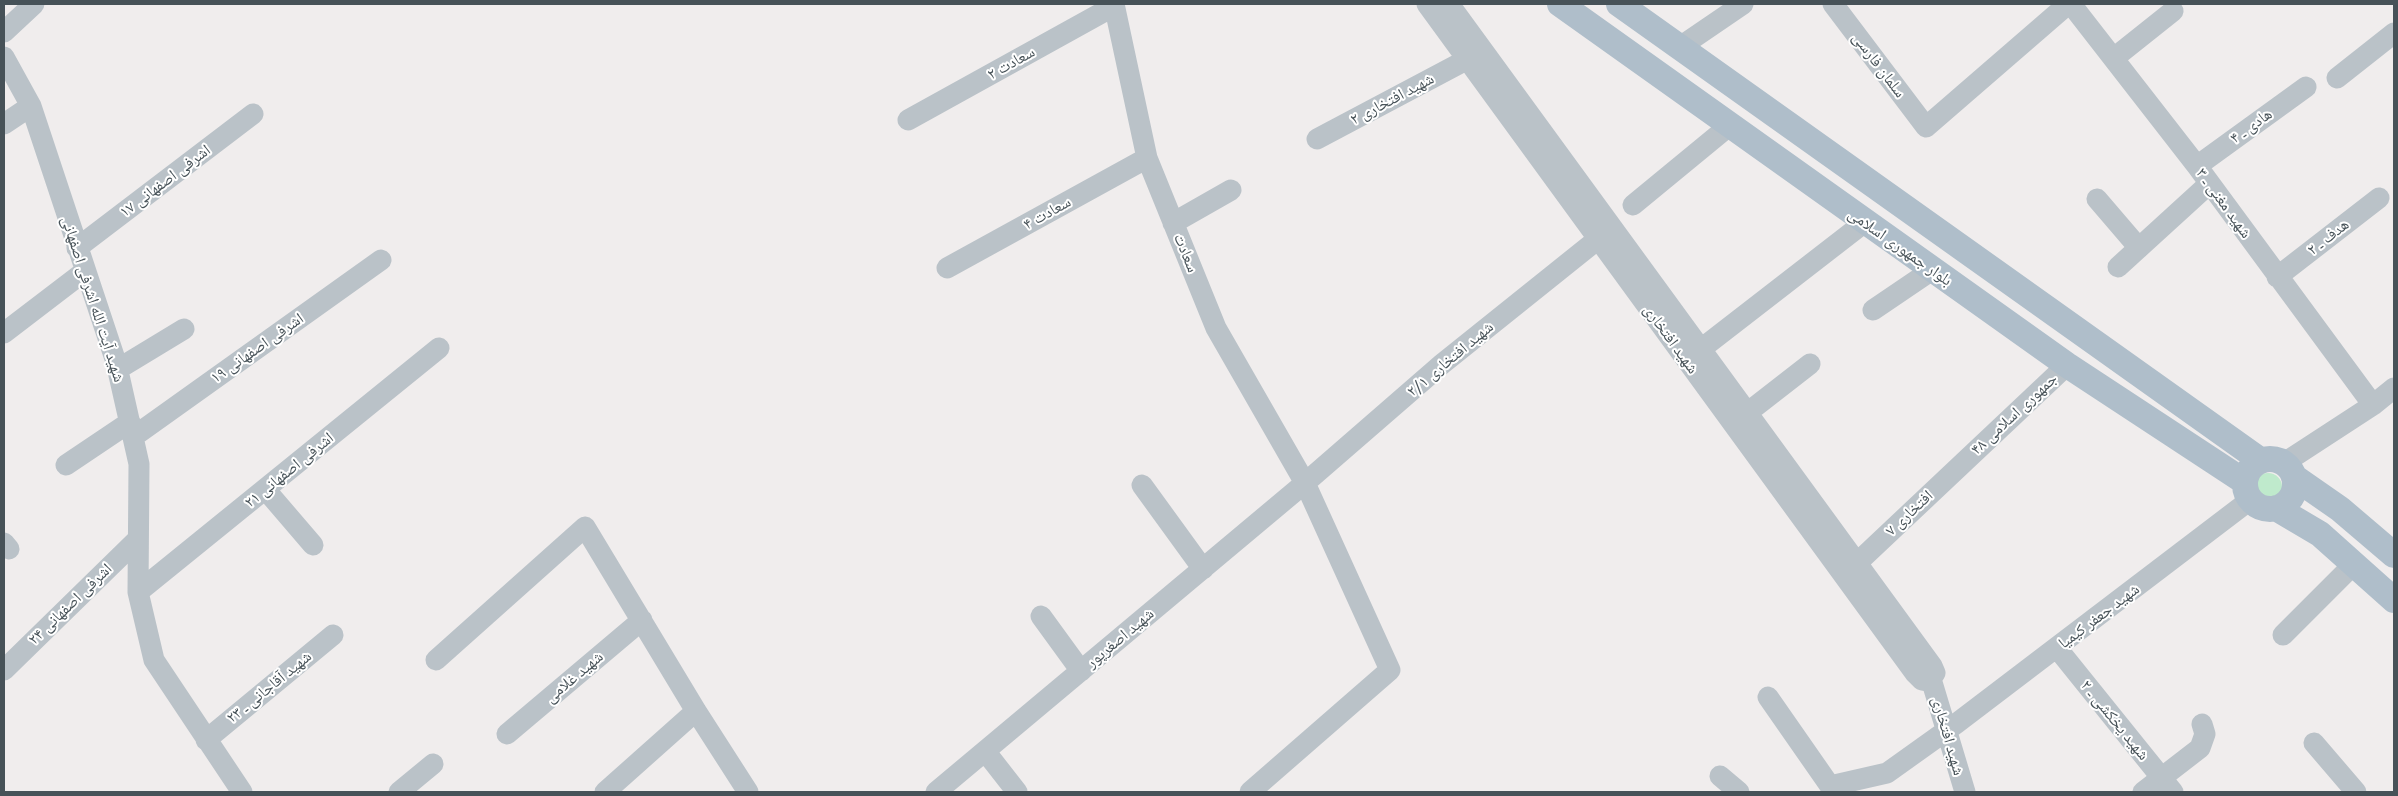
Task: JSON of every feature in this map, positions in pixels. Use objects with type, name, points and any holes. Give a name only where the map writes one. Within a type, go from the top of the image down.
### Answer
[{"type":"main road","name":"بلوار جمهوری اسلامی","points":[[1560,4],[1932,270],[2248,491]]},
{"type":"main road","points":[[1619,4],[2340,509],[2394,555]]},
{"type":"main road","points":[[2279,467],[2295,486],[2292,496],[2276,508],[2262,508],[2248,491],[2249,469],[2279,467]]},
{"type":"main road","points":[[2276,508],[2320,534],[2394,600]]},
{"type":"main road","points":[[2320,534],[2315,523],[2320,511],[2340,509]]},
{"type":"street","points":[[4,32],[34,4]]},
{"type":"street","name":"شهید افتخاری","points":[[1427,4],[1598,239],[1923,676],[1946,731],[1965,792]]},
{"type":"street","points":[[1449,4],[1932,666],[1935,673],[1923,676]]},
{"type":"street","points":[[1680,47],[1743,4]]},
{"type":"street","name":"سلمان فارسی","points":[[1833,4],[1926,127],[2070,4]]},
{"type":"street","name":"شهید مغنی ـ ۳","points":[[2070,4],[2197,166],[2373,405]]},
{"type":"street","name":"سعادت ۲","points":[[908,120],[1114,5]]},
{"type":"street","name":"سعادت","points":[[1114,5],[1147,158],[1216,328],[1305,483],[1390,670],[1250,792]]},
{"type":"street","points":[[2114,58],[2173,10]]},
{"type":"street","points":[[2337,78],[2394,33]]},
{"type":"street","name":"شهید آیت الله اشرفی اصفهانی","points":[[4,57],[31,106],[118,369],[139,464],[138,592],[154,660],[242,792]]},
{"type":"street","name":"شهید افتخاری ۲","points":[[1317,139],[1468,59]]},
{"type":"street","name":"هادی ـ ۴","points":[[2197,166],[2306,87]]},
{"type":"street","points":[[4,124],[31,106]]},
{"type":"street","name":"اشرفی اصفهانی ۱۷","points":[[77,248],[253,114]]},
{"type":"street","points":[[1633,204],[1729,126]]},
{"type":"street","name":"سعادت ۴","points":[[947,268],[1147,158]]},
{"type":"street","points":[[2118,267],[2209,184]]},
{"type":"street","points":[[1173,223],[1231,190]]},
{"type":"street","name":"هدف ـ ۲","points":[[2278,277],[2379,198]]},
{"type":"street","points":[[2097,199],[2139,248]]},
{"type":"street","points":[[1701,349],[1865,222]]},
{"type":"street","name":"شهید افتخاری ۲/۱","points":[[1305,483],[1442,364],[1598,239]]},
{"type":"street","name":"اشرفی اصفهانی ۱۹","points":[[66,465],[131,429],[381,260]]},
{"type":"street","points":[[1873,310],[1932,270]]},
{"type":"street","points":[[4,333],[85,271]]},
{"type":"street","points":[[118,369],[184,329]]},
{"type":"street","name":"اشرفی اصفهانی ۲۱","points":[[138,592],[439,348]]},
{"type":"street","points":[[1747,413],[1810,364]]},
{"type":"street","name":"جمهوری اسلامی ۴۸","points":[[1962,464],[2067,364]]},
{"type":"street","points":[[2279,467],[2373,405],[2394,388]]},
{"type":"street","name":"افتخاری ۷","points":[[1856,563],[1962,464]]},
{"type":"street","name":"شهید اصغرپور","points":[[936,792],[1305,483]]},
{"type":"street","points":[[1142,485],[1203,568]]},
{"type":"street","points":[[265,489],[313,545]]},
{"type":"street","name":"شهید جعفر کیمیا","points":[[1887,773],[2056,648],[2248,491]]},
{"type":"street","points":[[436,660],[585,528],[696,711],[748,792]]},
{"type":"street","name":"اشرفی اصفهانی ۲۴","points":[[4,670],[138,539]]},
{"type":"street","points":[[2283,635],[2354,564]]},
{"type":"street","points":[[1041,616],[1081,671]]},
{"type":"street","name":"شهید غلامی","points":[[507,734],[642,620]]},
{"type":"street","name":"شهید آقاجانی ـ ۲۳","points":[[206,740],[333,635]]},
{"type":"street","name":"شهید یخکشی ـ ۲","points":[[2056,648],[2167,785]]},
{"type":"street","points":[[1768,697],[1827,789],[1887,773]]},
{"type":"street","points":[[606,792],[696,711]]},
{"type":"street","points":[[2143,792],[2167,785],[2200,748],[2205,734],[2202,724]]},
{"type":"street","points":[[2314,743],[2356,792]]},
{"type":"street","points":[[984,751],[1017,792]]},
{"type":"street","points":[[399,792],[433,764]]},
{"type":"street","points":[[1870,792],[1887,773]]},
{"type":"street","points":[[1720,776],[1739,792]]},
{"type":"green space","points":[[2268,473],[2278,477],[2282,487],[2278,497],[2268,501],[2258,497],[2254,487],[2258,477]]}]
